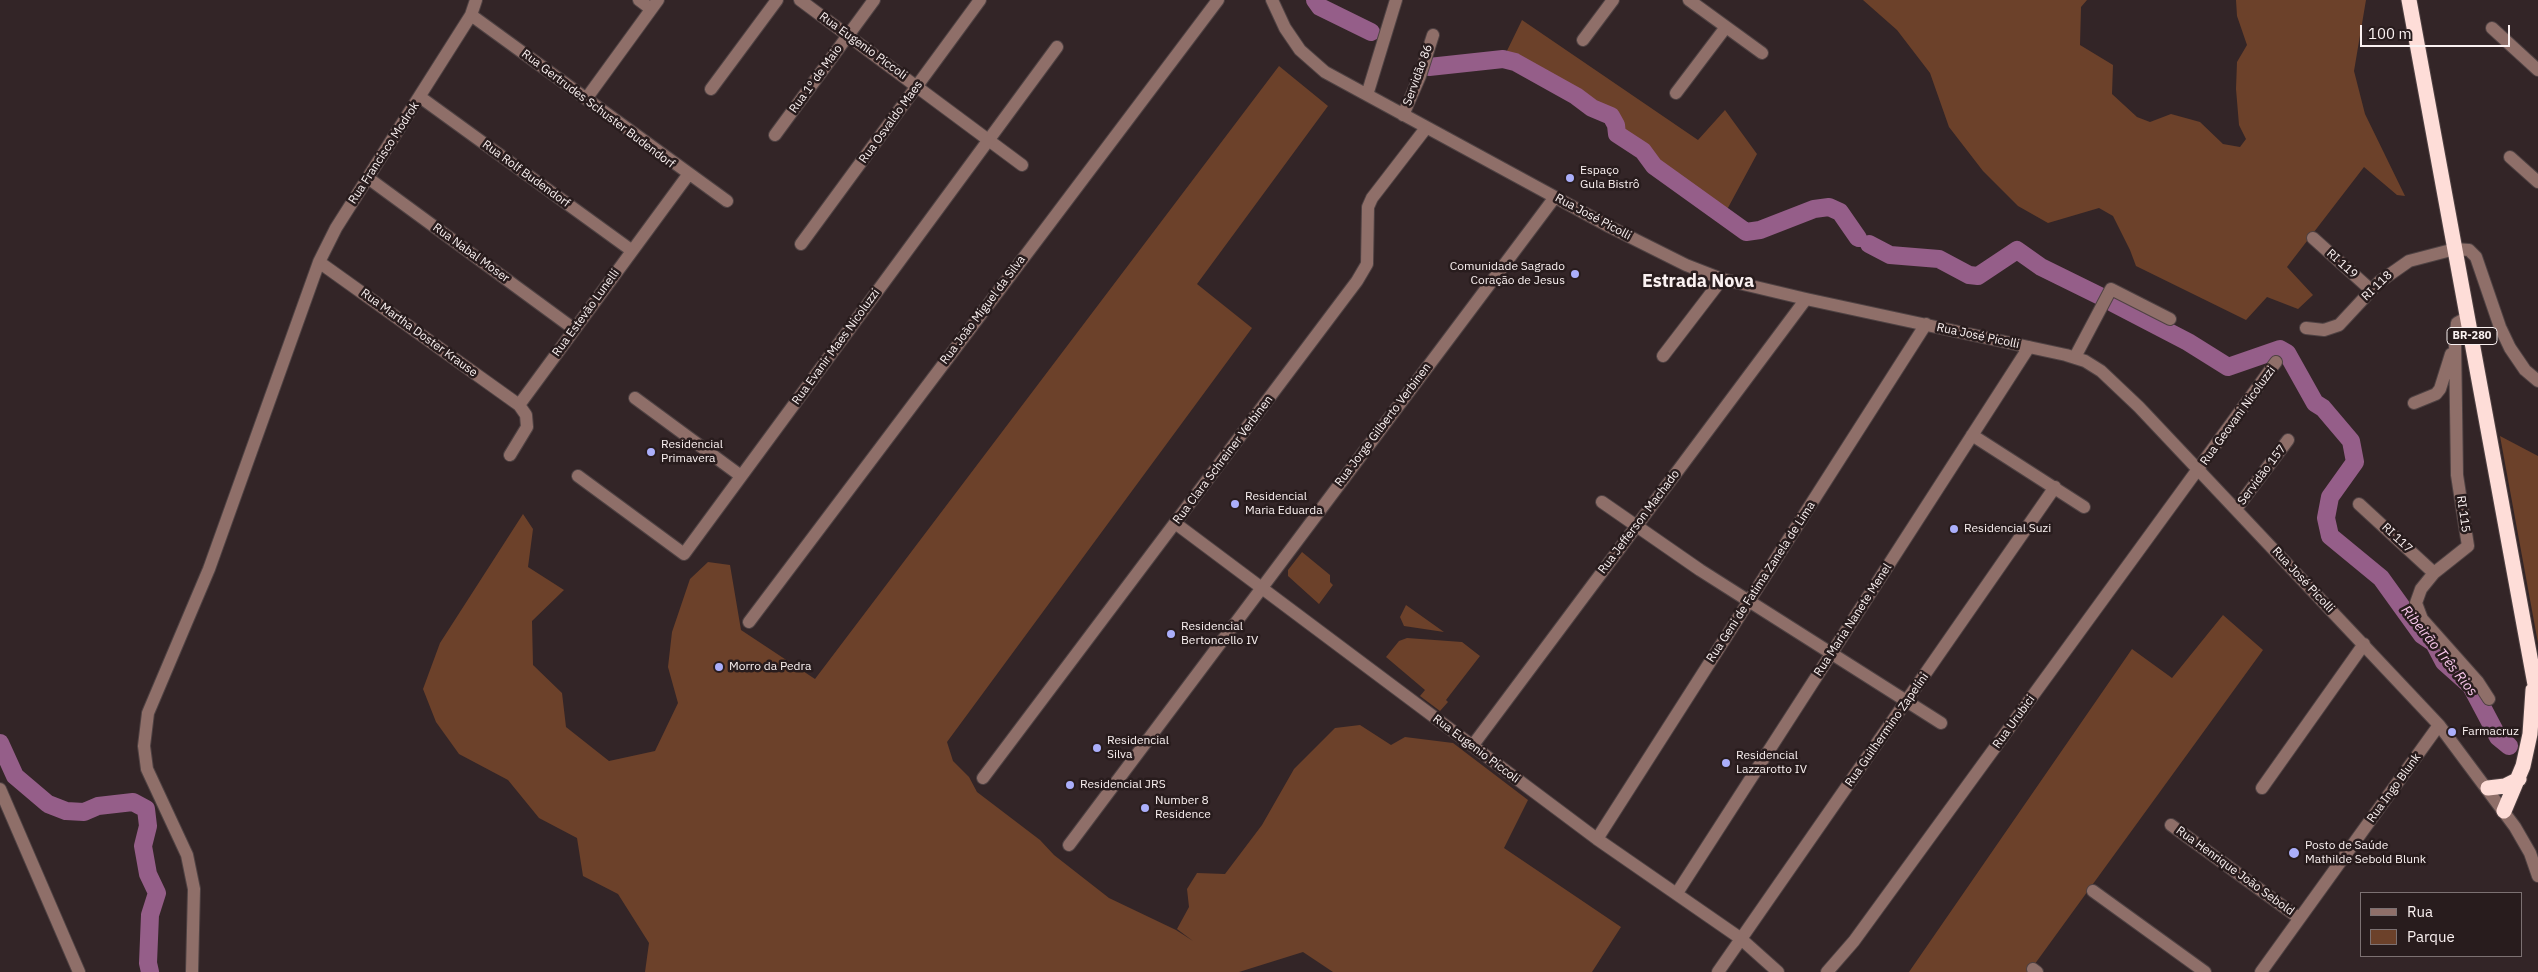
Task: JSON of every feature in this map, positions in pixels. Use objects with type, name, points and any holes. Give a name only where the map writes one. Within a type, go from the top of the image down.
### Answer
[{"type":"highway","name":"BR-280","points":[[2409,0],[2538,701]]},
{"type":"highway","points":[[2533,673],[2538,690]]},
{"type":"highway","points":[[2504,811],[2519,779],[2530,734],[2533,673]]},
{"type":"highway","points":[[2488,788],[2505,786],[2519,779]]},
{"type":"street","name":"Rua Francisco Modrok","points":[[192,972],[194,889],[187,855],[148,769],[144,746],[145,729],[153,698],[207,577],[319,262],[336,228],[471,15],[476,0]]},
{"type":"street","points":[[586,99],[654,4],[639,0]]},
{"type":"street","points":[[711,89],[777,0]]},
{"type":"street","name":"Rua Eugenio Piccoli","points":[[800,0],[1022,165]]},
{"type":"street","name":"Rua 1º de Maio","points":[[775,135],[874,0]]},
{"type":"street","name":"Rua Osvaldo Maes","points":[[801,244],[980,0]]},
{"type":"street","name":"Rua João Miguel da Silva","points":[[749,622],[1218,0]]},
{"type":"street","name":"Rua José Picolli","points":[[1272,0],[1285,28],[1306,57],[1325,72],[1667,256],[1722,279],[2075,357],[2101,371],[2121,388],[2440,725],[2504,811],[2530,853],[2538,876]]},
{"type":"street","points":[[1366,95],[1396,0]]},
{"type":"street","points":[[1583,40],[1614,0]]},
{"type":"street","points":[[1604,24],[1622,0]]},
{"type":"street","points":[[1689,0],[1762,53]]},
{"type":"street","name":"Rua Gertrudes Schuster Budendorf","points":[[471,15],[688,176],[727,201]]},
{"type":"street","points":[[1679,94],[1728,28]]},
{"type":"street","points":[[2492,28],[2538,70]]},
{"type":"street","name":"Servidão 86","points":[[1403,115],[1420,76],[1433,35]]},
{"type":"street","name":"Rua Evanir Maes Nicoluzzi","points":[[578,476],[684,554],[1057,48]]},
{"type":"street","name":"Rua Rolf Budendorf","points":[[420,97],[631,250]]},
{"type":"street","name":"Rua Clara Schreiner Verbinen","points":[[983,778],[1357,281],[1367,264],[1368,207],[1372,198],[1426,128]]},
{"type":"street","points":[[2510,157],[2538,182]]},
{"type":"street","name":"Rua Estevão Lunelli","points":[[519,405],[631,250],[688,176]]},
{"type":"street","name":"Rua Nabal Moser","points":[[368,178],[574,328]]},
{"type":"street","name":"Rua Jorge Gilberto Verbinen","points":[[1068,845],[1555,197]]},
{"type":"street","name":"RI 119","points":[[2313,238],[2371,290]]},
{"type":"street","points":[[2455,249],[2469,250],[2476,257],[2500,327],[2510,348],[2525,370],[2538,381]]},
{"type":"street","name":"RI 118","points":[[2306,328],[2324,330],[2339,325],[2371,290],[2392,271],[2409,261],[2455,249]]},
{"type":"street","name":"Rua Martha Doster Krause","points":[[319,262],[519,405]]},
{"type":"street","points":[[1663,356],[1722,279]]},
{"type":"street","points":[[2075,357],[2111,289],[2170,319]]},
{"type":"street","name":"Rua Jefferson Machado","points":[[1473,745],[1806,299]]},
{"type":"street","name":"RI 115","points":[[2468,317],[2457,323],[2455,341],[2457,475],[2468,546],[2434,573],[2417,595],[2417,610],[2444,646],[2478,682],[2489,699]]},
{"type":"street","name":"Rua Geni de Fatima Zanela de Lima","points":[[1596,839],[1926,324]]},
{"type":"street","points":[[2414,403],[2436,394],[2440,389],[2455,341]]},
{"type":"street","name":"Rua Maria Nanete Menel","points":[[1677,894],[2029,347]]},
{"type":"street","name":"Rua Geovani Nicoluzzi","points":[[2199,470],[2276,362]]},
{"type":"street","points":[[635,398],[741,476]]},
{"type":"street","points":[[510,455],[527,427],[526,416],[519,405]]},
{"type":"street","points":[[1972,435],[2084,507]]},
{"type":"street","name":"Servidão 157","points":[[2236,509],[2288,440]]},
{"type":"street","name":"Rua Urubici","points":[[1827,972],[1854,941],[2199,470]]},
{"type":"street","name":"Rua Guilhermino Zapelini","points":[[1718,972],[2054,487]]},
{"type":"street","points":[[1602,502],[1749,602],[1941,724]]},
{"type":"street","name":"RI 117","points":[[2359,504],[2434,573]]},
{"type":"street","name":"Rua Eugenio Piccoli","points":[[1175,523],[1596,839],[1740,938],[1778,972]]},
{"type":"street","points":[[2262,788],[2364,644]]},
{"type":"street","name":"Rua Ingo Blunk","points":[[2261,972],[2440,725]]},
{"type":"street","points":[[0,789],[79,972]]},
{"type":"street","name":"Rua Henrique João Sebold","points":[[2171,825],[2299,918]]},
{"type":"street","points":[[2093,891],[2205,972]]},
{"type":"green space","points":[[1863,0],[2087,0],[2081,7],[2080,45],[2113,65],[2112,94],[2137,117],[2150,122],[2171,114],[2200,122],[2223,144],[2240,147],[2246,139],[2239,125],[2236,89],[2237,62],[2247,45],[2237,16],[2236,0],[2366,0],[2354,71],[2365,114],[2405,196],[2397,195],[2364,167],[2287,267],[2313,295],[2298,309],[2267,297],[2246,320],[2136,266],[2113,216],[2099,208],[2048,223],[2018,206],[1983,171],[1949,127],[1930,73],[1897,30]]},
{"type":"green space","points":[[1522,20],[1698,140],[1725,110],[1757,154],[1723,217],[1654,166],[1643,151],[1617,134],[1616,125],[1611,116],[1592,108],[1533,71],[1503,59]]},
{"type":"green space","points":[[1279,66],[1328,106],[1197,284],[1252,328],[947,742],[953,761],[969,777],[977,792],[1040,840],[1054,855],[1109,898],[1176,930],[1193,941],[1177,929],[1189,907],[1187,889],[1197,873],[1225,874],[1262,825],[1294,769],[1335,728],[1360,725],[1391,745],[1405,737],[1453,743],[1528,800],[1504,848],[1621,927],[1592,972],[1333,972],[1303,952],[1239,972],[645,972],[649,943],[618,894],[583,876],[577,838],[539,818],[508,780],[459,754],[436,722],[423,689],[440,643],[523,514],[533,529],[528,567],[564,590],[532,621],[533,665],[562,693],[566,727],[609,761],[655,751],[678,703],[668,667],[672,632],[690,579],[708,562],[730,565],[741,630],[815,679]]},
{"type":"green space","points":[[2500,436],[2538,456],[2538,643]]},
{"type":"green space","points":[[1302,552],[1330,575],[1330,582],[1333,585],[1319,604],[1288,576],[1288,570]]},
{"type":"green space","points":[[1406,605],[1444,632],[1404,626],[1400,617]]},
{"type":"green space","points":[[2223,615],[2263,650],[2029,972],[1909,972],[2132,649],[2172,678]]},
{"type":"green space","points":[[1407,638],[1462,642],[1480,656],[1446,700],[1448,702],[1440,711],[1420,696],[1425,690],[1386,657],[1399,641]]},
{"type":"waterway","name":"Ribeirão Três Rios","points":[[1315,0],[1320,7],[1371,32]]},
{"type":"waterway","name":"Ribeirão Três Rios","points":[[1429,67],[1503,59],[1515,62],[1576,96],[1592,108],[1611,116],[1616,125],[1617,134],[1643,151],[1654,166],[1746,232],[1760,230],[1814,209],[1829,207],[1840,212],[1858,238]]},
{"type":"waterway","name":"Ribeirão Três Rios","points":[[1869,244],[1890,255],[1939,259],[1969,275],[1978,276],[2017,250],[2041,267],[2102,297]]},
{"type":"waterway","name":"Ribeirão Três Rios","points":[[2113,303],[2188,342],[2228,367],[2280,349],[2287,353],[2315,403],[2323,408],[2351,441],[2355,462],[2330,497],[2326,518],[2330,536],[2381,578],[2422,635],[2434,643],[2444,662],[2471,686],[2498,737],[2509,746]]},
{"type":"waterway","points":[[0,743],[15,776],[48,804],[66,811],[84,812],[98,806],[133,802],[146,809],[148,826],[143,846],[148,874],[157,893],[150,915],[148,963],[150,972]]},
{"type":"place","name":"Espaço Gula Bistrô","points":[[1570,178]]},
{"type":"place","name":"Comunidade Sagrado Coração de Jesus","points":[[1575,274]]},
{"type":"place","name":"Residencial Primavera","points":[[651,452]]},
{"type":"place","name":"Residencial Maria Eduarda","points":[[1235,504]]},
{"type":"place","name":"Residencial Suzi","points":[[1954,529]]},
{"type":"place","name":"Residencial Bertoncello IV","points":[[1171,634]]},
{"type":"place","name":"Morro da Pedra","points":[[719,667]]},
{"type":"place","name":"Farmacruz","points":[[2452,732]]},
{"type":"place","name":"Residencial Silva","points":[[1097,748]]},
{"type":"place","name":"Residencial Lazzarotto IV","points":[[1726,763]]},
{"type":"place","name":"Residencial JRS","points":[[1070,785]]},
{"type":"place","name":"Number 8 Residence","points":[[1145,808]]},
{"type":"place","name":"Posto de Saúde Mathilde Sebold Blunk","points":[[2294,853]]},
{"type":"district","name":"Estrada Nova","points":[[1698,282]]}]
